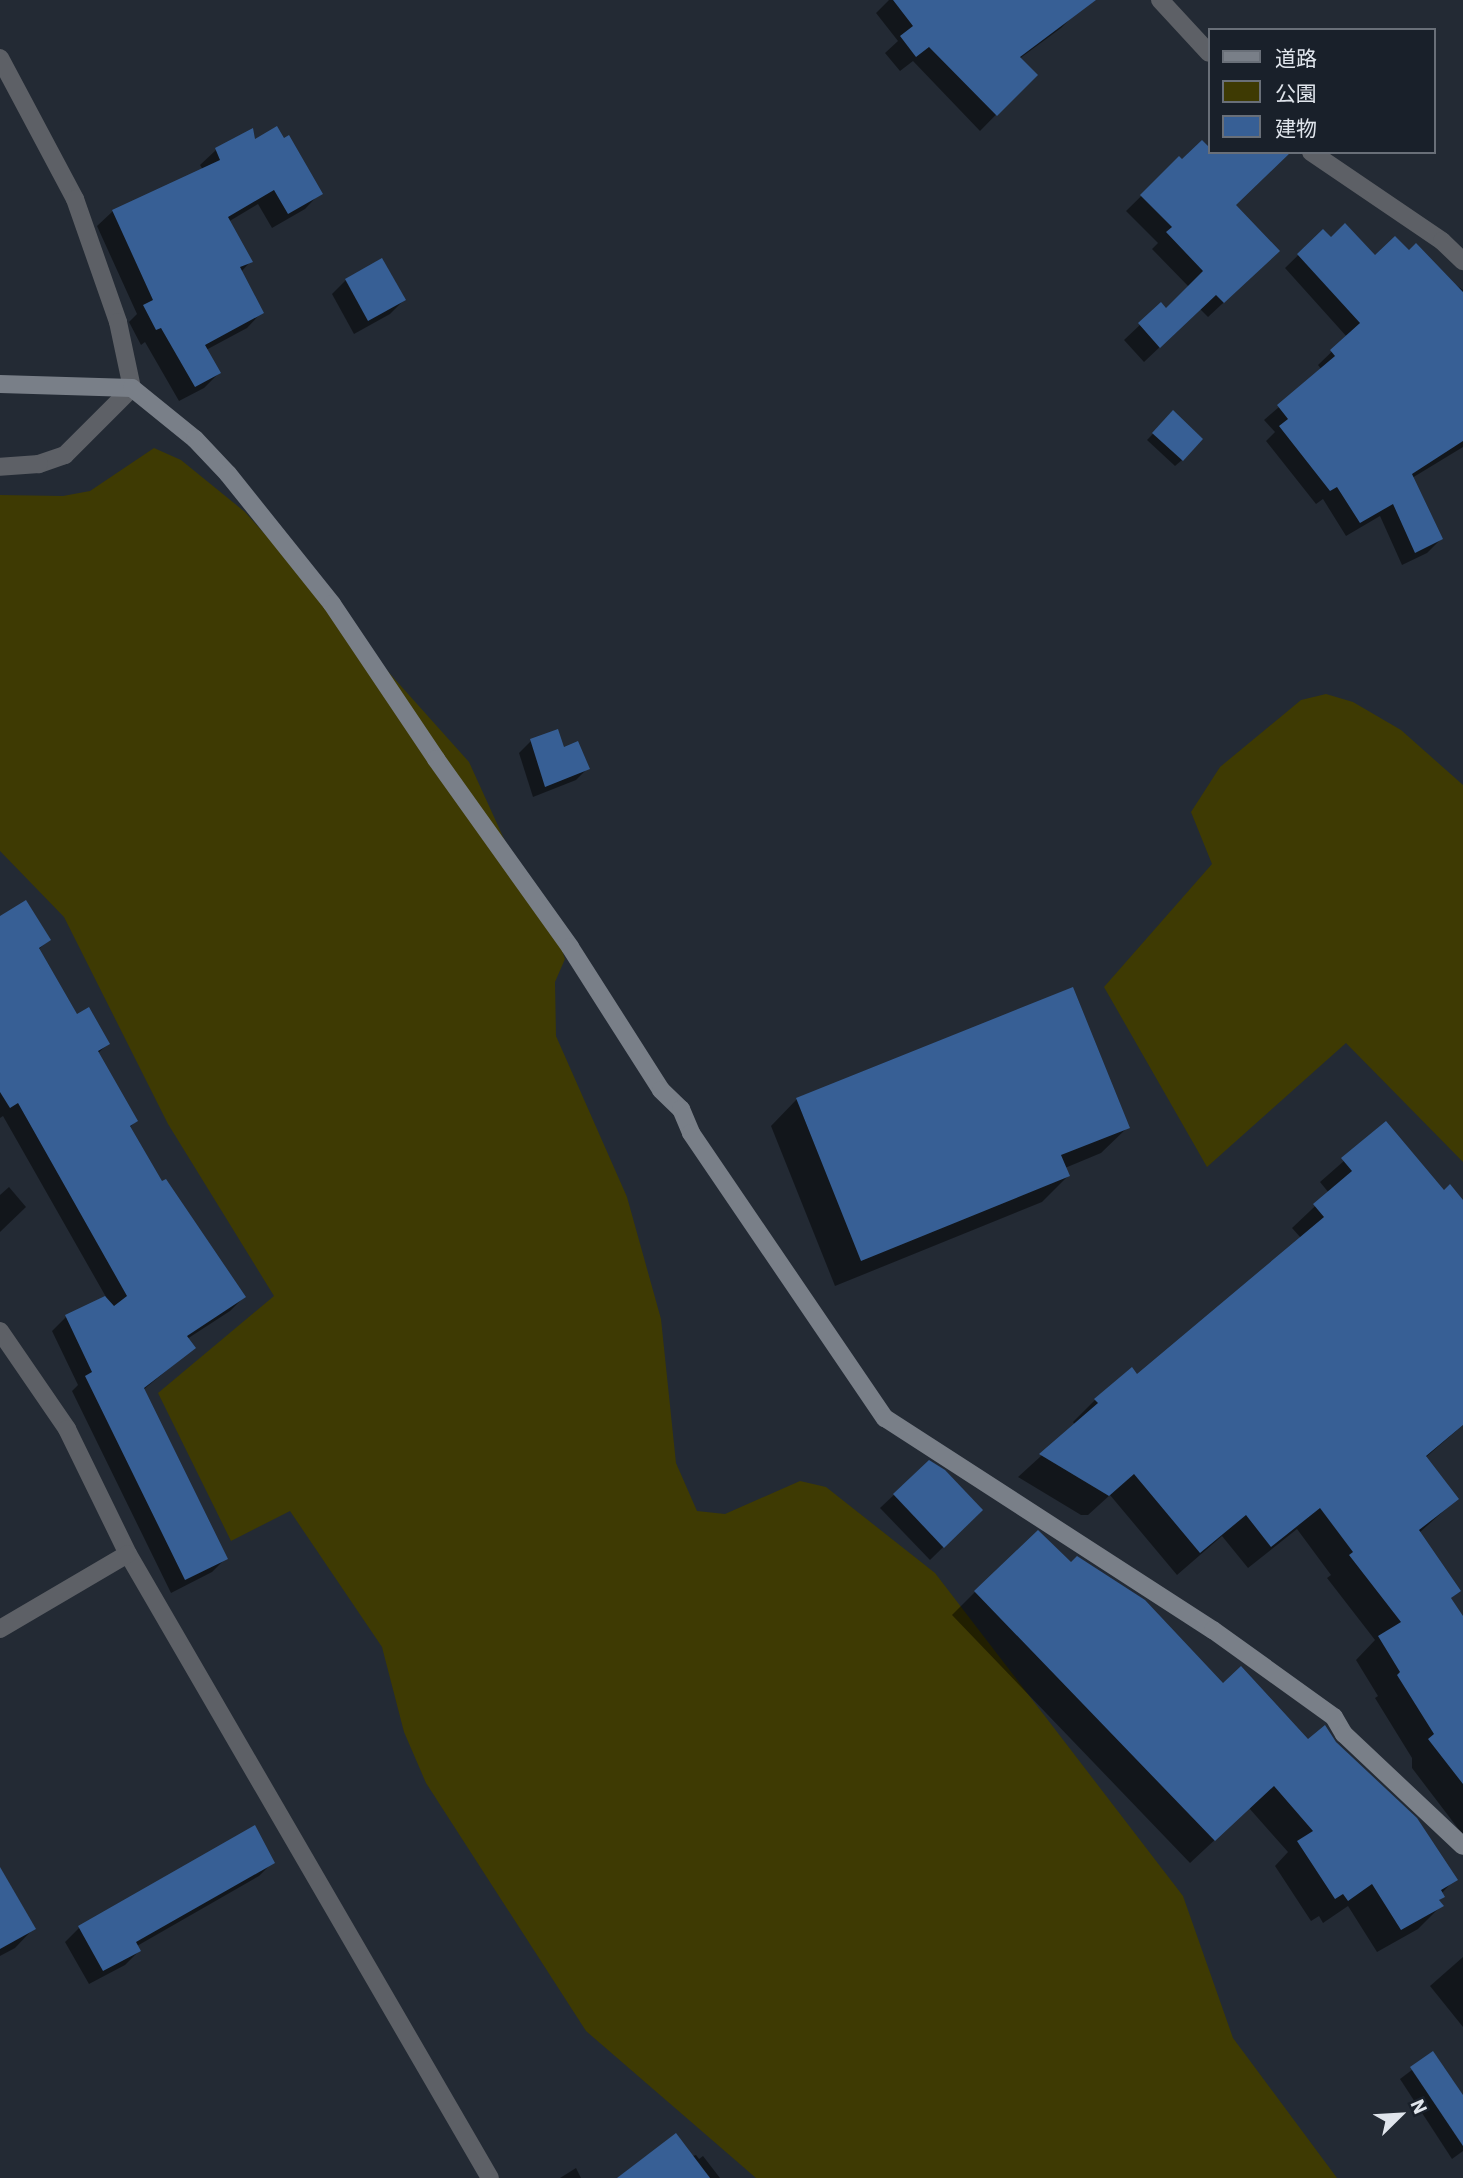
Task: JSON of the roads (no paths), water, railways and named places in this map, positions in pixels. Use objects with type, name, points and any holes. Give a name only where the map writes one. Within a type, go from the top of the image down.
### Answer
[{"type":"street","points":[[1160,0],[1208,51]]},
{"type":"street","points":[[0,58],[75,199],[118,322],[132,388]]},
{"type":"street","points":[[1314,154],[1442,242],[1463,261]]},
{"type":"street","points":[[0,384],[132,388],[195,439],[228,474],[332,604],[436,759],[570,947],[661,1090],[681,1109],[691,1133],[885,1418],[1213,1629],[1334,1717],[1344,1734],[1463,1846]]},
{"type":"street","points":[[0,467],[39,464],[65,455],[132,388]]},
{"type":"street","points":[[0,1331],[66,1429],[128,1554],[491,2178]]},
{"type":"street","points":[[0,1629],[128,1554]]}]
